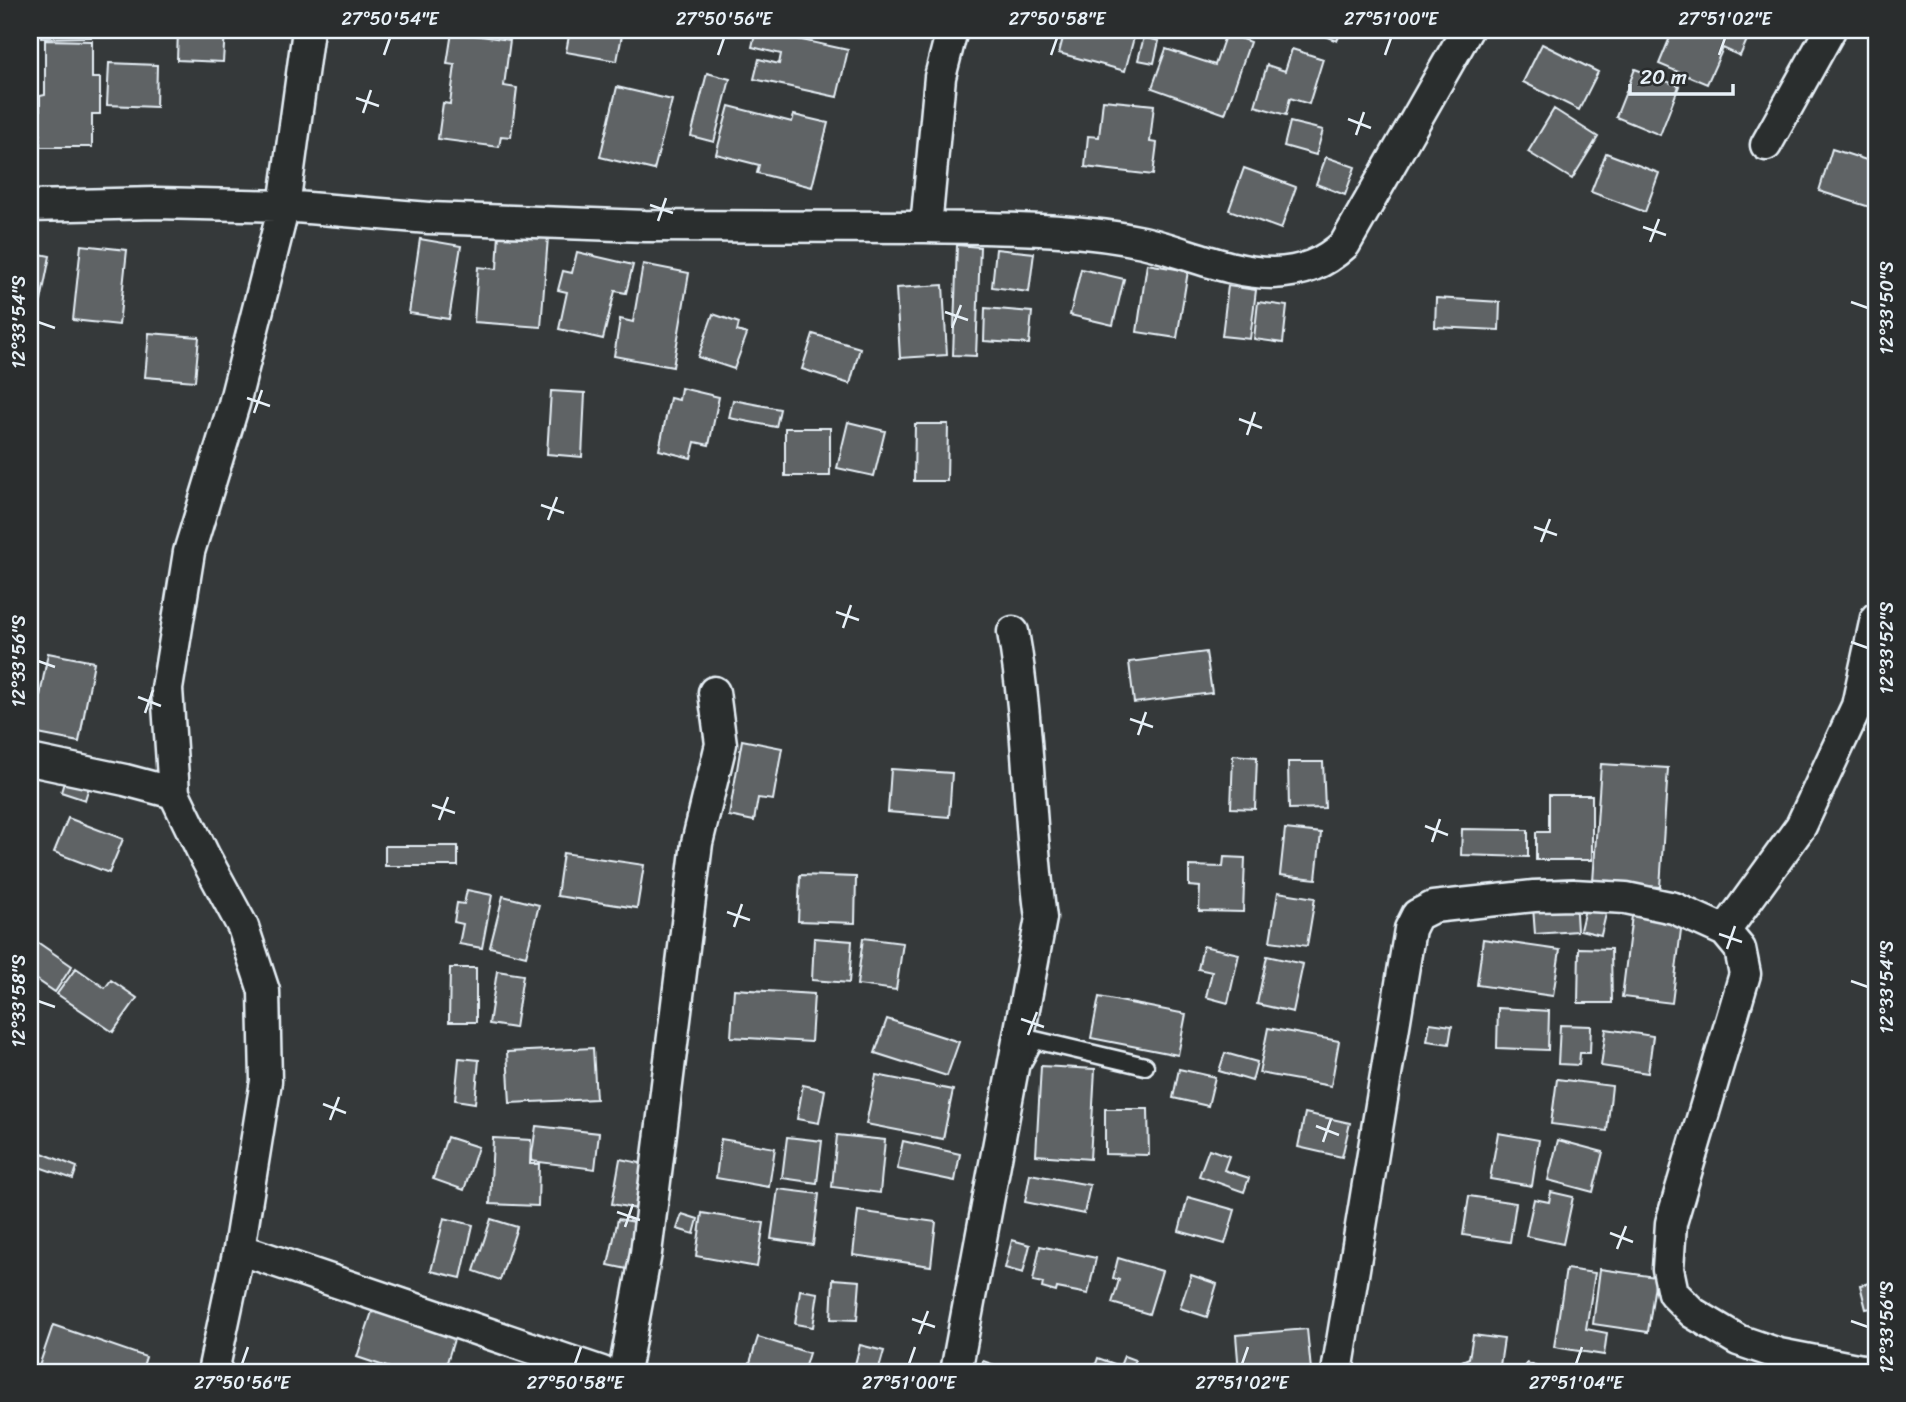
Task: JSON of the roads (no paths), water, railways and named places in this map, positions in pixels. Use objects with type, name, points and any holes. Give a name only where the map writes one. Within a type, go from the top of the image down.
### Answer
[{"type":"street","points":[[213,1372],[239,1249],[266,1081],[264,991],[243,927],[174,793],[167,689],[189,552],[234,404],[284,206],[308,30]]},
{"type":"street","points":[[926,227],[940,77],[952,30]]},
{"type":"street","points":[[30,205],[156,203],[284,206],[482,221],[645,226],[1068,230],[1143,242],[1232,267],[1272,273],[1306,268],[1328,260],[1345,244],[1467,30]]},
{"type":"street","points":[[1766,145],[1830,30]]},
{"type":"street","points":[[1725,931],[1801,826],[1857,706],[1876,618]]},
{"type":"street","points":[[956,1372],[1041,918],[1034,869],[1020,670],[1013,632]]},
{"type":"street","points":[[625,1372],[646,1253],[697,843],[721,744],[714,692]]},
{"type":"street","points":[[30,761],[174,793]]},
{"type":"street","points":[[1337,1372],[1410,929],[1417,915],[1433,907],[1534,896],[1573,895],[1626,898],[1674,908],[1725,931],[1740,949],[1745,974],[1671,1223],[1668,1269],[1673,1293],[1693,1312],[1738,1340],[1779,1354],[1872,1372]]},
{"type":"street","points":[[239,1249],[602,1372]]},
{"type":"lane","points":[[1011,1082],[1035,1040],[1145,1066]]}]
